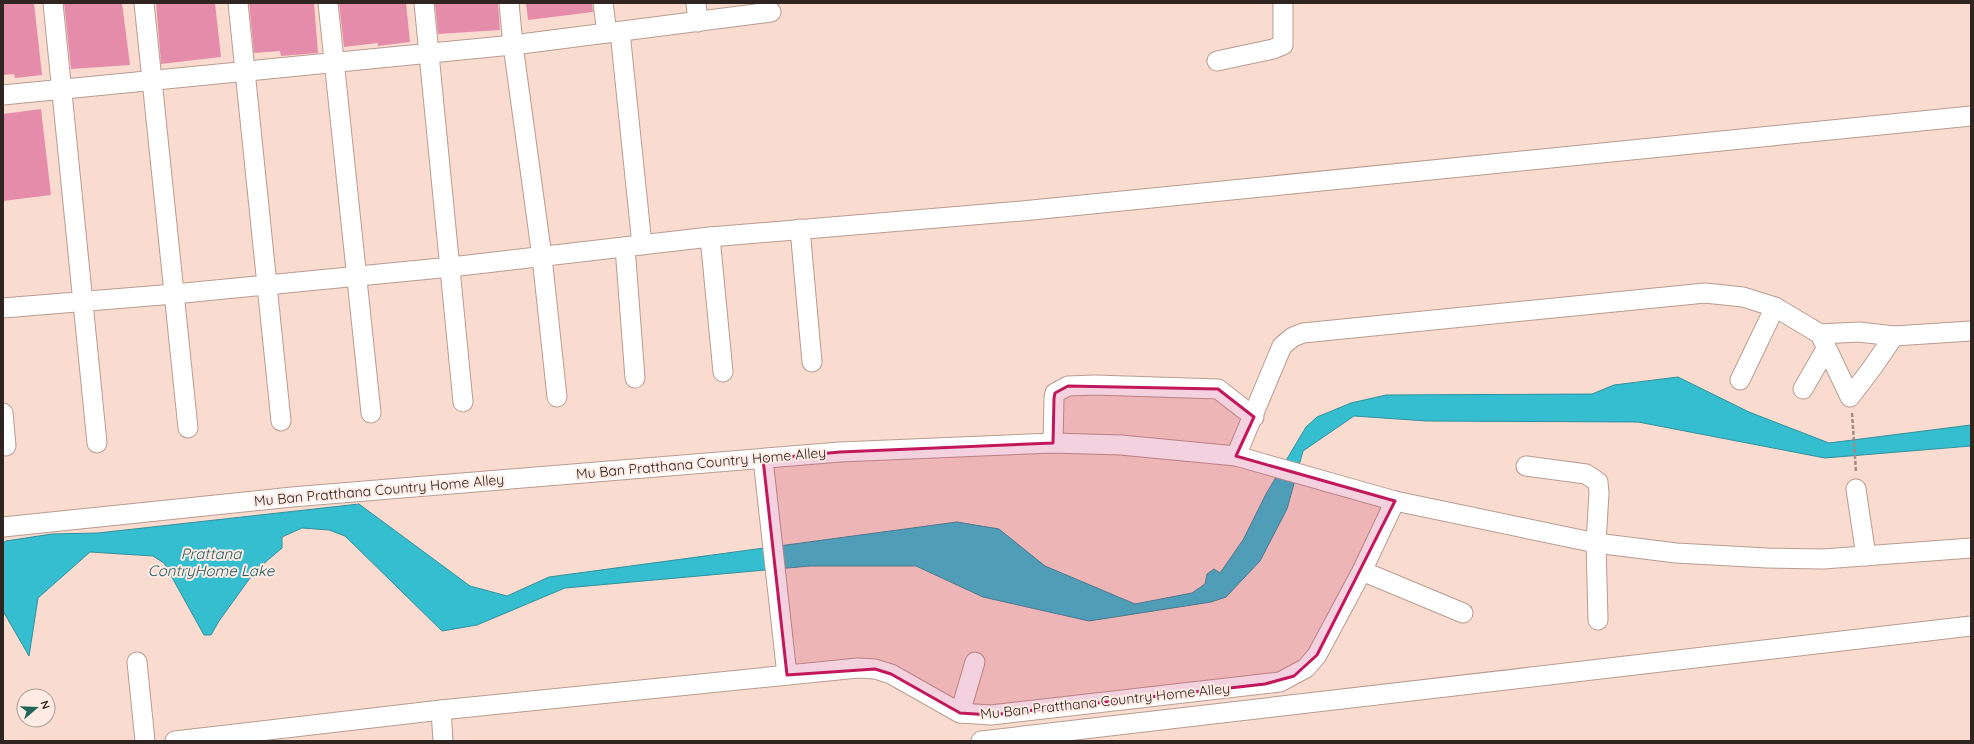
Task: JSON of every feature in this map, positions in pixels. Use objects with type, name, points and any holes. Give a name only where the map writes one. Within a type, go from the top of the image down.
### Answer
[{"type":"street","points":[[53,3],[97,443]]},
{"type":"street","points":[[144,3],[188,428]]},
{"type":"street","points":[[238,3],[265,285],[281,421]]},
{"type":"street","points":[[328,3],[371,413]]},
{"type":"street","points":[[424,3],[464,402]]},
{"type":"street","points":[[509,3],[513,45],[542,257],[557,397]]},
{"type":"street","points":[[603,3],[613,33],[634,246],[635,378]]},
{"type":"street","points":[[696,3],[698,22]]},
{"type":"street","points":[[1217,61],[1274,49],[1283,45],[1283,3]]},
{"type":"street","points":[[3,95],[244,70],[335,63],[513,45],[771,12]]},
{"type":"street","points":[[3,308],[174,294],[451,267],[710,236],[1022,211],[1971,116]]},
{"type":"street","points":[[800,229],[812,362]]},
{"type":"street","points":[[710,236],[723,372]]},
{"type":"street","points":[[1236,456],[1254,417],[1282,346],[1293,337],[1303,333],[1705,293],[1743,297],[1775,307],[1823,342],[1850,397],[1894,336]]},
{"type":"street","points":[[1740,380],[1775,307]]},
{"type":"street","points":[[1823,342],[1859,332],[1894,336],[1971,331]]},
{"type":"street","points":[[1803,389],[1823,342]]},
{"type":"street","points":[[1053,443],[1055,393],[1068,386],[1095,385],[1218,389],[1254,417]]},
{"type":"street","points":[[3,413],[6,446]]},
{"type":"street","name":"Mu Ban Pratthana Country Home Alley","points":[[3,527],[292,497],[840,452],[1053,443],[1121,445],[1236,456],[1309,478],[1395,501],[1596,543],[1676,553],[1767,558],[1823,559],[1971,548]]},
{"type":"street","points":[[763,459],[773,541],[786,675]]},
{"type":"street","points":[[1526,466],[1586,474],[1598,482],[1599,493],[1596,543],[1598,620]]},
{"type":"street","points":[[1856,489],[1866,556]]},
{"type":"street","name":"Mu Ban Pratthana Country Home Alley","points":[[175,741],[201,740],[441,710],[858,668],[875,669],[890,674],[960,713],[991,715],[1280,682],[1306,668],[1317,655],[1362,571],[1395,501]]},
{"type":"street","points":[[1362,571],[1463,613]]},
{"type":"street","points":[[981,741],[1971,626]]},
{"type":"street","points":[[137,662],[145,741]]},
{"type":"street","points":[[960,713],[975,662]]},
{"type":"street","points":[[441,710],[444,741]]},
{"type":"path","points":[[1854,422],[1856,469]]},
{"type":"highlighted area","points":[[1068,386],[1218,389],[1254,417],[1236,456],[1395,501],[1317,655],[1294,676],[1265,684],[991,715],[960,713],[891,674],[875,669],[787,675],[763,459],[840,452],[1053,443],[1055,393]]},
{"type":"water","name":"Prattana ContryHome Lake","points":[[1678,377],[1749,412],[1829,443],[1971,425],[1971,446],[1825,458],[1638,422],[1427,421],[1354,416],[1303,451],[1287,509],[1260,561],[1226,597],[1211,602],[1089,621],[983,597],[916,566],[810,566],[565,588],[477,625],[442,631],[345,536],[329,530],[302,528],[282,537],[282,548],[255,571],[219,621],[211,635],[204,635],[164,563],[153,556],[90,552],[38,598],[29,656],[3,611],[3,543],[6,541],[52,534],[98,533],[359,504],[470,586],[507,596],[549,577],[957,522],[999,529],[1045,566],[1135,604],[1192,593],[1205,584],[1207,574],[1214,569],[1220,573],[1243,540],[1266,494],[1306,427],[1317,417],[1351,403],[1386,395],[1592,394],[1614,385]]},
{"type":"building","points":[[3,3],[34,3],[42,75],[15,78],[14,74],[3,75]]},
{"type":"building","points":[[64,3],[122,3],[130,65],[71,69]]},
{"type":"building","points":[[156,3],[215,3],[221,57],[161,64]]},
{"type":"building","points":[[249,3],[314,3],[318,53],[281,56],[280,51],[254,53]]},
{"type":"building","points":[[339,3],[406,3],[410,42],[378,46],[378,43],[344,47]]},
{"type":"building","points":[[435,3],[498,3],[500,30],[438,34]]},
{"type":"building","points":[[526,3],[592,3],[593,12],[528,20]]},
{"type":"building","points":[[41,109],[51,195],[3,201],[3,114]]}]
